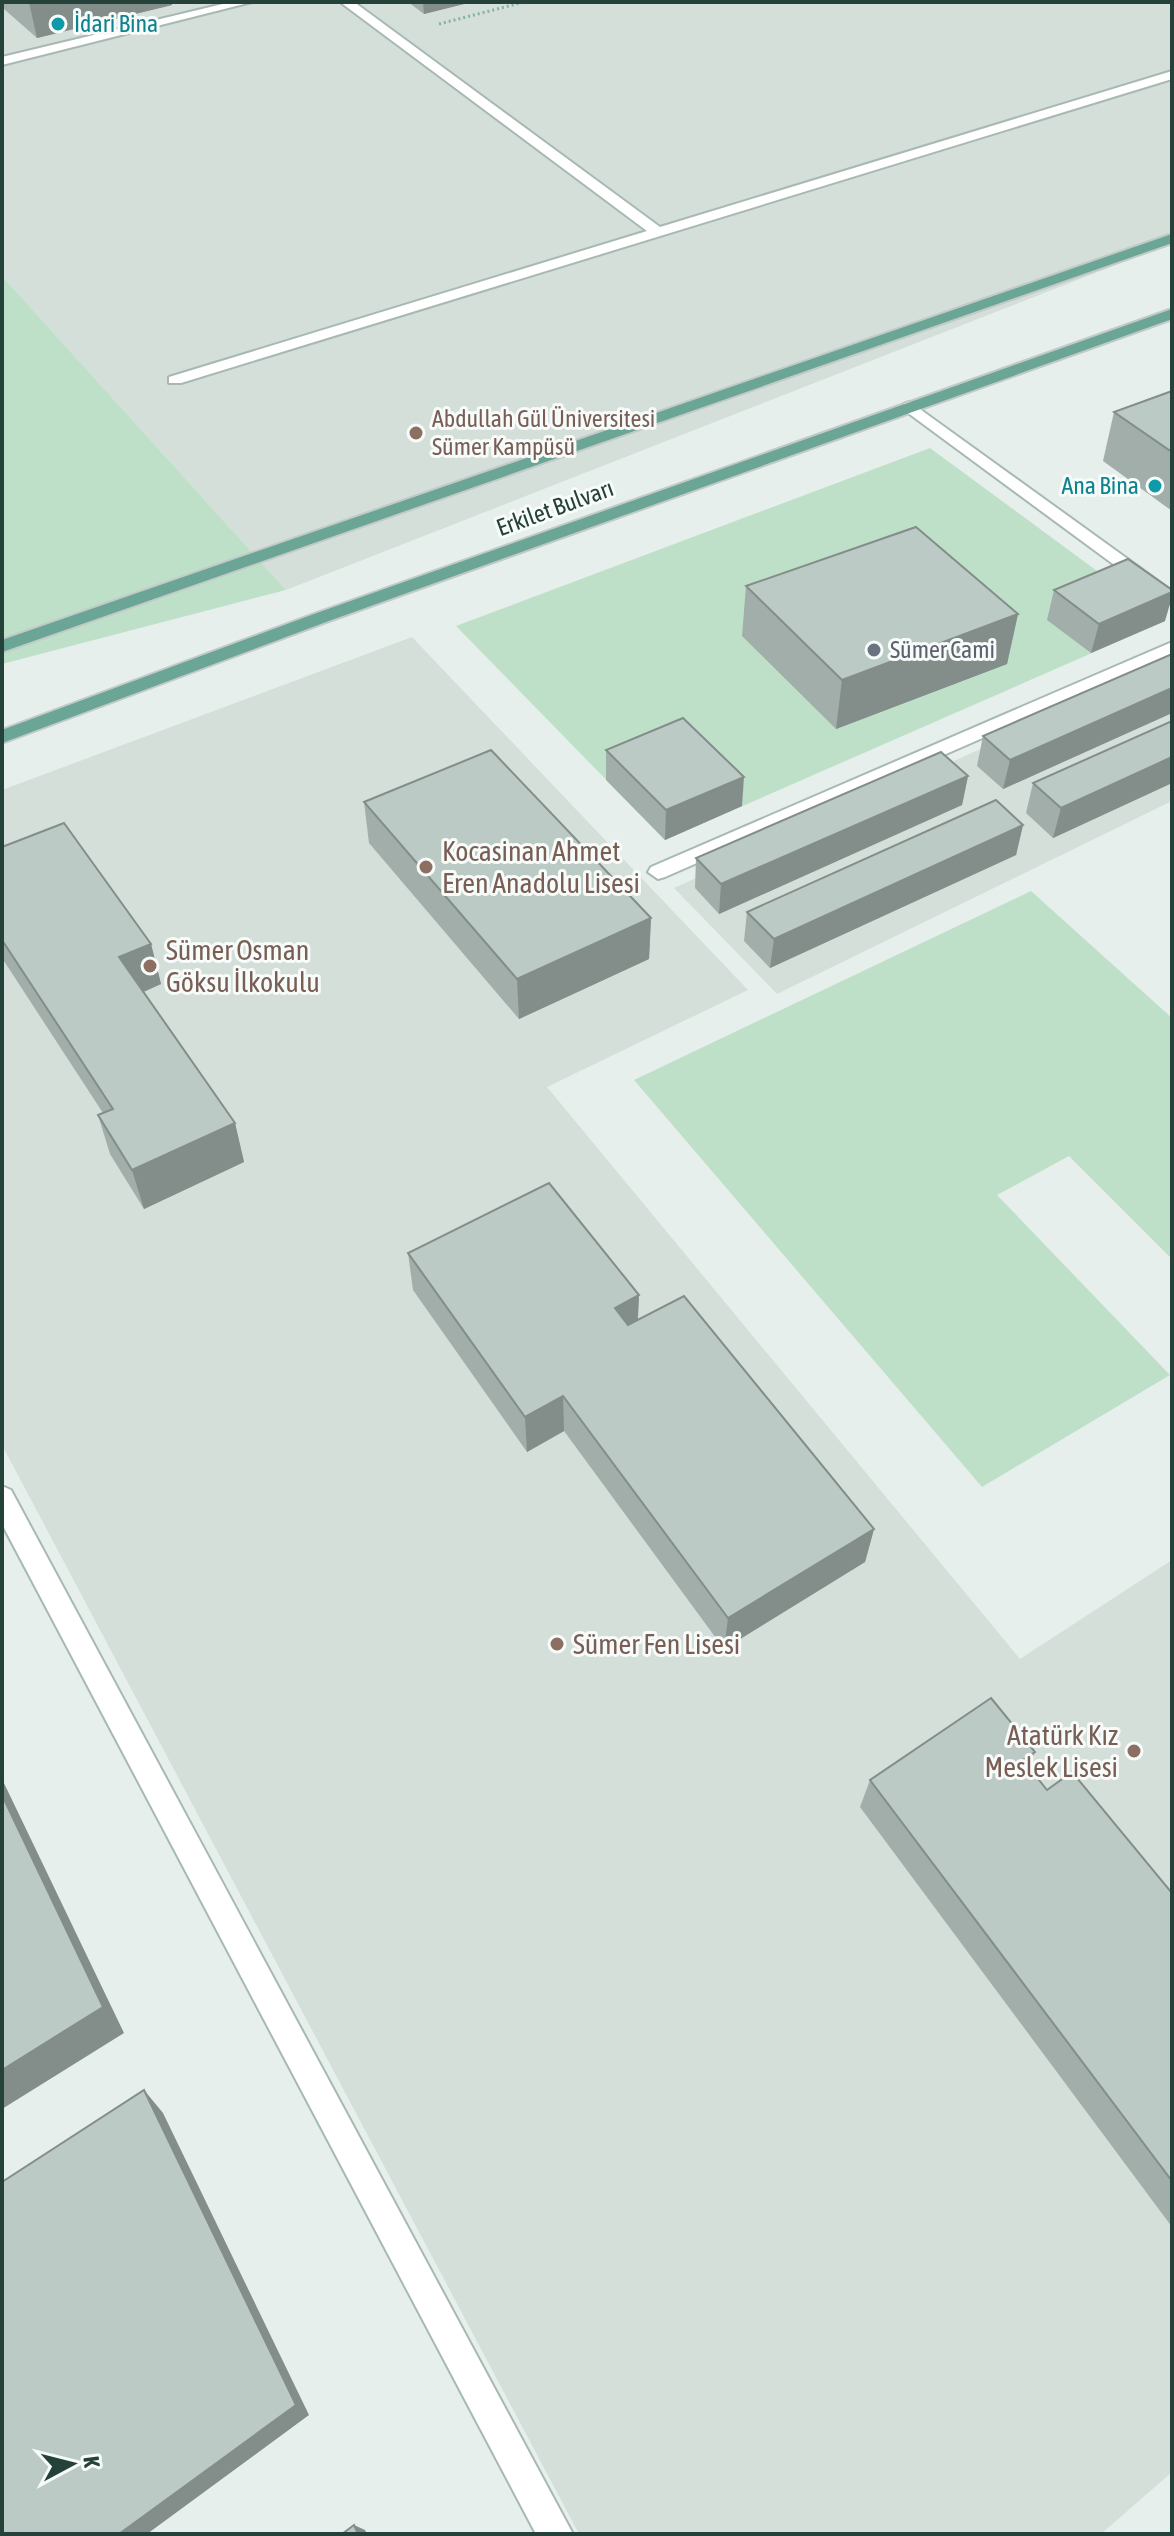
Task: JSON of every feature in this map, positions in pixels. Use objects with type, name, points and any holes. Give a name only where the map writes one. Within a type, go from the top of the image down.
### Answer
[{"type":"main road","name":"Erkilet Bulvarı","points":[[2,646],[1172,238]]},
{"type":"main road","name":"Erkilet Bulvarı","points":[[2,737],[320,618],[1172,314]]},
{"type":"street","points":[[2,61],[246,2]]},
{"type":"street","points":[[346,2],[658,232]]},
{"type":"street","points":[[175,380],[1172,75]]},
{"type":"street","points":[[910,407],[1172,599]]},
{"type":"street","points":[[658,872],[1172,648]]},
{"type":"street","points":[[2,1498],[555,2534]]},
{"type":"path","points":[[391,36],[524,2]]},
{"type":"shaded area","name":"Abdullah Gül Üniversitesi Sümer Kampüsü","points":[[2,2],[1172,2],[1172,243],[286,590],[2,276]]},
{"type":"shaded area","name":"Sümer Fen Lisesi","points":[[412,637],[748,990],[547,1087],[1020,1659],[1172,1560],[1172,2472],[1101,2534],[579,2534],[2,1445],[2,790]]},
{"type":"shaded area","points":[[1172,662],[1172,801],[777,994],[674,888]]},
{"type":"green space","points":[[2,276],[286,590],[2,664]]},
{"type":"green space","points":[[930,448],[1165,621],[665,840],[456,626]]},
{"type":"green space","points":[[1031,891],[1172,1018],[1172,1259],[1069,1156],[997,1195],[1170,1375],[982,1487],[634,1080]]},
{"type":"building","points":[[1172,391],[1172,452],[1114,412]]},
{"type":"building","points":[[916,527],[1018,614],[842,680],[746,586]]},
{"type":"building","points":[[1128,559],[1172,592],[1099,624],[1054,590]]},
{"type":"building","points":[[1172,654],[1172,688],[1010,760],[983,736]]},
{"type":"building","points":[[683,718],[744,777],[666,810],[606,750]]},
{"type":"building","points":[[1172,721],[1172,757],[1061,808],[1033,783]]},
{"type":"building","points":[[491,750],[651,918],[517,979],[364,802]]},
{"type":"building","points":[[941,752],[968,776],[721,884],[696,858]]},
{"type":"building","points":[[996,800],[1023,825],[774,939],[747,912]]},
{"type":"building","points":[[64,823],[151,944],[119,957],[235,1123],[132,1170],[98,1115],[113,1109],[2,940],[2,847]]},
{"type":"building","points":[[549,1183],[639,1295],[615,1308],[628,1325],[684,1296],[874,1529],[728,1618],[563,1396],[525,1417],[408,1253]]},
{"type":"building","points":[[991,1698],[1035,1752],[1023,1760],[1047,1790],[1072,1772],[1172,1893],[1172,2181],[870,1780]]},
{"type":"building","points":[[2,1795],[103,2007],[2,2070]]},
{"type":"building","points":[[144,2090],[296,2405],[119,2534],[2,2534],[2,2182]]},
{"type":"building","points":[[354,2525],[358,2534],[342,2534]]},
{"type":"place","name":"İdari Bina","points":[[58,24]]},
{"type":"place","name":"Abdullah Gül Üniversitesi Sümer Kampüsü","points":[[416,433]]},
{"type":"place","name":"Ana Bina","points":[[1155,486]]},
{"type":"place","name":"Sümer Cami","points":[[874,650]]},
{"type":"place","name":"Kocasinan Ahmet Eren Anadolu Lisesi","points":[[426,867]]},
{"type":"place","name":"Sümer Osman Göksu İlkokulu","points":[[150,966]]},
{"type":"place","name":"Sümer Fen Lisesi","points":[[557,1644]]},
{"type":"place","name":"Atatürk Kız Meslek Lisesi","points":[[1134,1751]]}]
